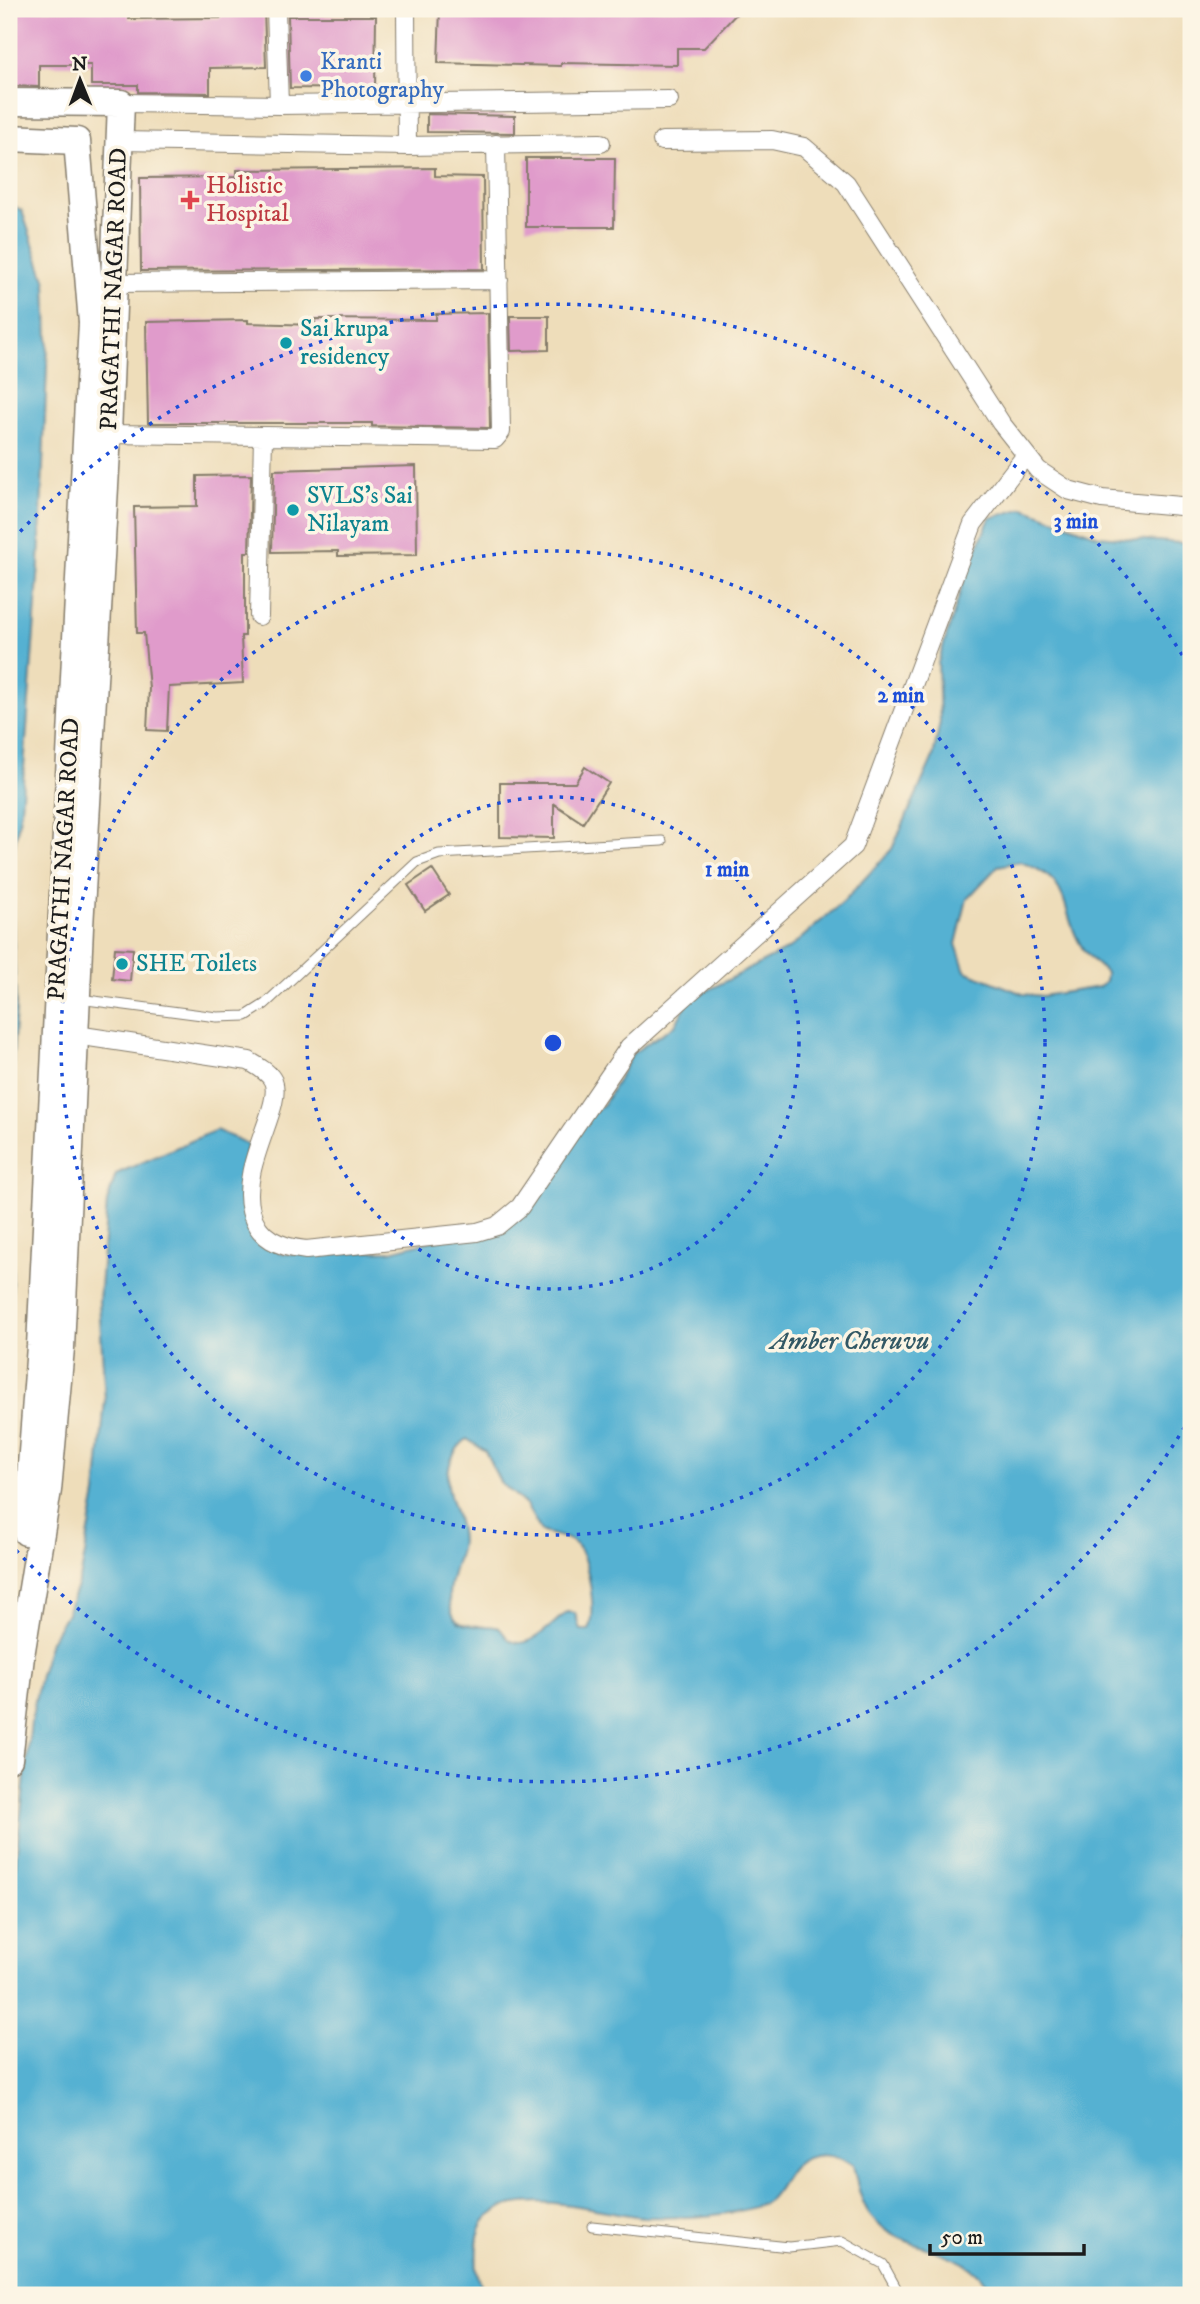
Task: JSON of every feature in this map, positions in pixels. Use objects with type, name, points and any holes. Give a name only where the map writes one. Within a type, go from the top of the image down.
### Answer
[{"type":"main road","points":[[9,102],[121,103]]},
{"type":"main road","points":[[79,103],[77,141],[120,141]]},
{"type":"main road","name":"PRAGATHI NAGAR ROAD","points":[[9,1759],[44,1510],[61,1348],[108,434],[121,103]]},
{"type":"main road","name":"PRAGATHI NAGAR ROAD","points":[[9,138],[77,141],[92,323],[40,1346],[25,1536],[9,1644]]},
{"type":"street","points":[[276,9],[279,105]]},
{"type":"street","points":[[406,9],[407,146]]},
{"type":"street","points":[[121,103],[279,105],[669,100]]},
{"type":"street","points":[[662,141],[772,140],[804,147],[846,183],[1001,424],[1038,470],[1068,490],[1102,499],[1191,507]]},
{"type":"street","points":[[120,141],[407,146],[601,143]]},
{"type":"street","points":[[108,434],[495,439],[501,432],[496,144]]},
{"type":"street","points":[[114,283],[499,280]]},
{"type":"street","points":[[259,616],[263,436]]},
{"type":"street","points":[[76,1035],[248,1061],[261,1068],[273,1081],[275,1096],[250,1166],[249,1203],[254,1224],[283,1248],[306,1250],[477,1232],[497,1226],[520,1207],[629,1047],[853,846],[973,524],[1026,455]]},
{"type":"lane","points":[[78,999],[217,1017],[246,1016],[265,1004],[417,862],[439,854],[662,841]]},
{"type":"lane","points":[[592,2227],[789,2246],[842,2242],[883,2264],[900,2295]]},
{"type":"water","points":[[9,203],[22,211],[46,282],[48,342],[39,564],[21,810],[10,870],[16,1007],[10,1103],[12,1276],[9,1356]]},
{"type":"water","name":"Amber Cheruvu","points":[[1024,508],[1099,536],[1191,544],[1191,2295],[991,2295],[983,2279],[971,2268],[956,2259],[904,2240],[875,2221],[863,2202],[853,2165],[824,2155],[808,2158],[794,2166],[766,2202],[723,2214],[644,2217],[546,2202],[520,2203],[498,2209],[483,2223],[477,2245],[477,2271],[486,2295],[9,2295],[9,1964],[17,1850],[31,1722],[40,1675],[50,1641],[67,1613],[81,1575],[96,1494],[105,1400],[99,1301],[107,1202],[116,1174],[216,1130],[248,1144],[239,1184],[251,1232],[282,1254],[391,1251],[520,1218],[584,1120],[604,1104],[633,1053],[675,1025],[689,1000],[790,948],[844,901],[892,849],[933,757],[940,722],[938,663],[967,571],[990,518]],"holes":[[[1020,862],[1038,869],[1058,887],[1075,935],[1083,949],[1106,973],[1105,982],[1099,987],[1042,996],[1023,994],[965,971],[956,944],[967,899],[998,866]],[[467,1439],[485,1451],[500,1482],[526,1505],[541,1531],[569,1540],[581,1552],[592,1599],[589,1630],[580,1630],[575,1613],[568,1612],[533,1639],[517,1643],[499,1628],[463,1624],[454,1617],[449,1591],[461,1540],[449,1492],[448,1476],[453,1455]]]},
{"type":"building","points":[[9,9],[129,11],[129,19],[221,18],[221,9],[264,9],[266,67],[210,68],[210,93],[138,92],[138,85],[91,85],[91,65],[39,65],[39,87],[9,86]]},
{"type":"building","points":[[440,9],[741,9],[704,48],[677,48],[677,65],[561,63],[561,66],[438,63]]},
{"type":"building","points":[[288,16],[376,16],[375,89],[290,88]]},
{"type":"building","points":[[427,114],[515,116],[515,133],[427,132]]},
{"type":"building","points":[[526,158],[615,158],[614,227],[526,227]]},
{"type":"building","points":[[435,168],[435,176],[483,177],[484,269],[141,271],[140,178],[237,177],[237,170]]},
{"type":"building","points":[[488,313],[490,428],[372,426],[372,423],[148,423],[146,322],[248,320],[248,323],[315,325],[315,319],[436,320],[436,314]]},
{"type":"building","points":[[510,316],[549,316],[549,350],[511,351]]},
{"type":"building","points":[[416,466],[417,555],[338,556],[338,551],[272,552],[274,470]]},
{"type":"building","points":[[251,475],[249,552],[245,552],[245,636],[241,636],[243,683],[169,687],[167,731],[147,730],[149,688],[144,633],[137,633],[134,507],[197,506],[197,476]]},
{"type":"building","points":[[585,767],[609,783],[583,823],[554,804],[554,838],[500,837],[500,783],[575,783]]},
{"type":"building","points":[[432,869],[449,895],[425,911],[408,885]]},
{"type":"building","name":"SHE Toilets","points":[[115,948],[133,949],[130,981],[112,979]]},
{"type":"place","name":"Kranti Photography","points":[[306,76]]},
{"type":"place","name":"Holistic Hospital","points":[[190,200]]},
{"type":"place","name":"Sai krupa residency","points":[[286,343]]},
{"type":"place","name":"SVLS's Sai Nilayam","points":[[293,510]]},
{"type":"place","name":"SHE Toilets","points":[[122,964]]}]
